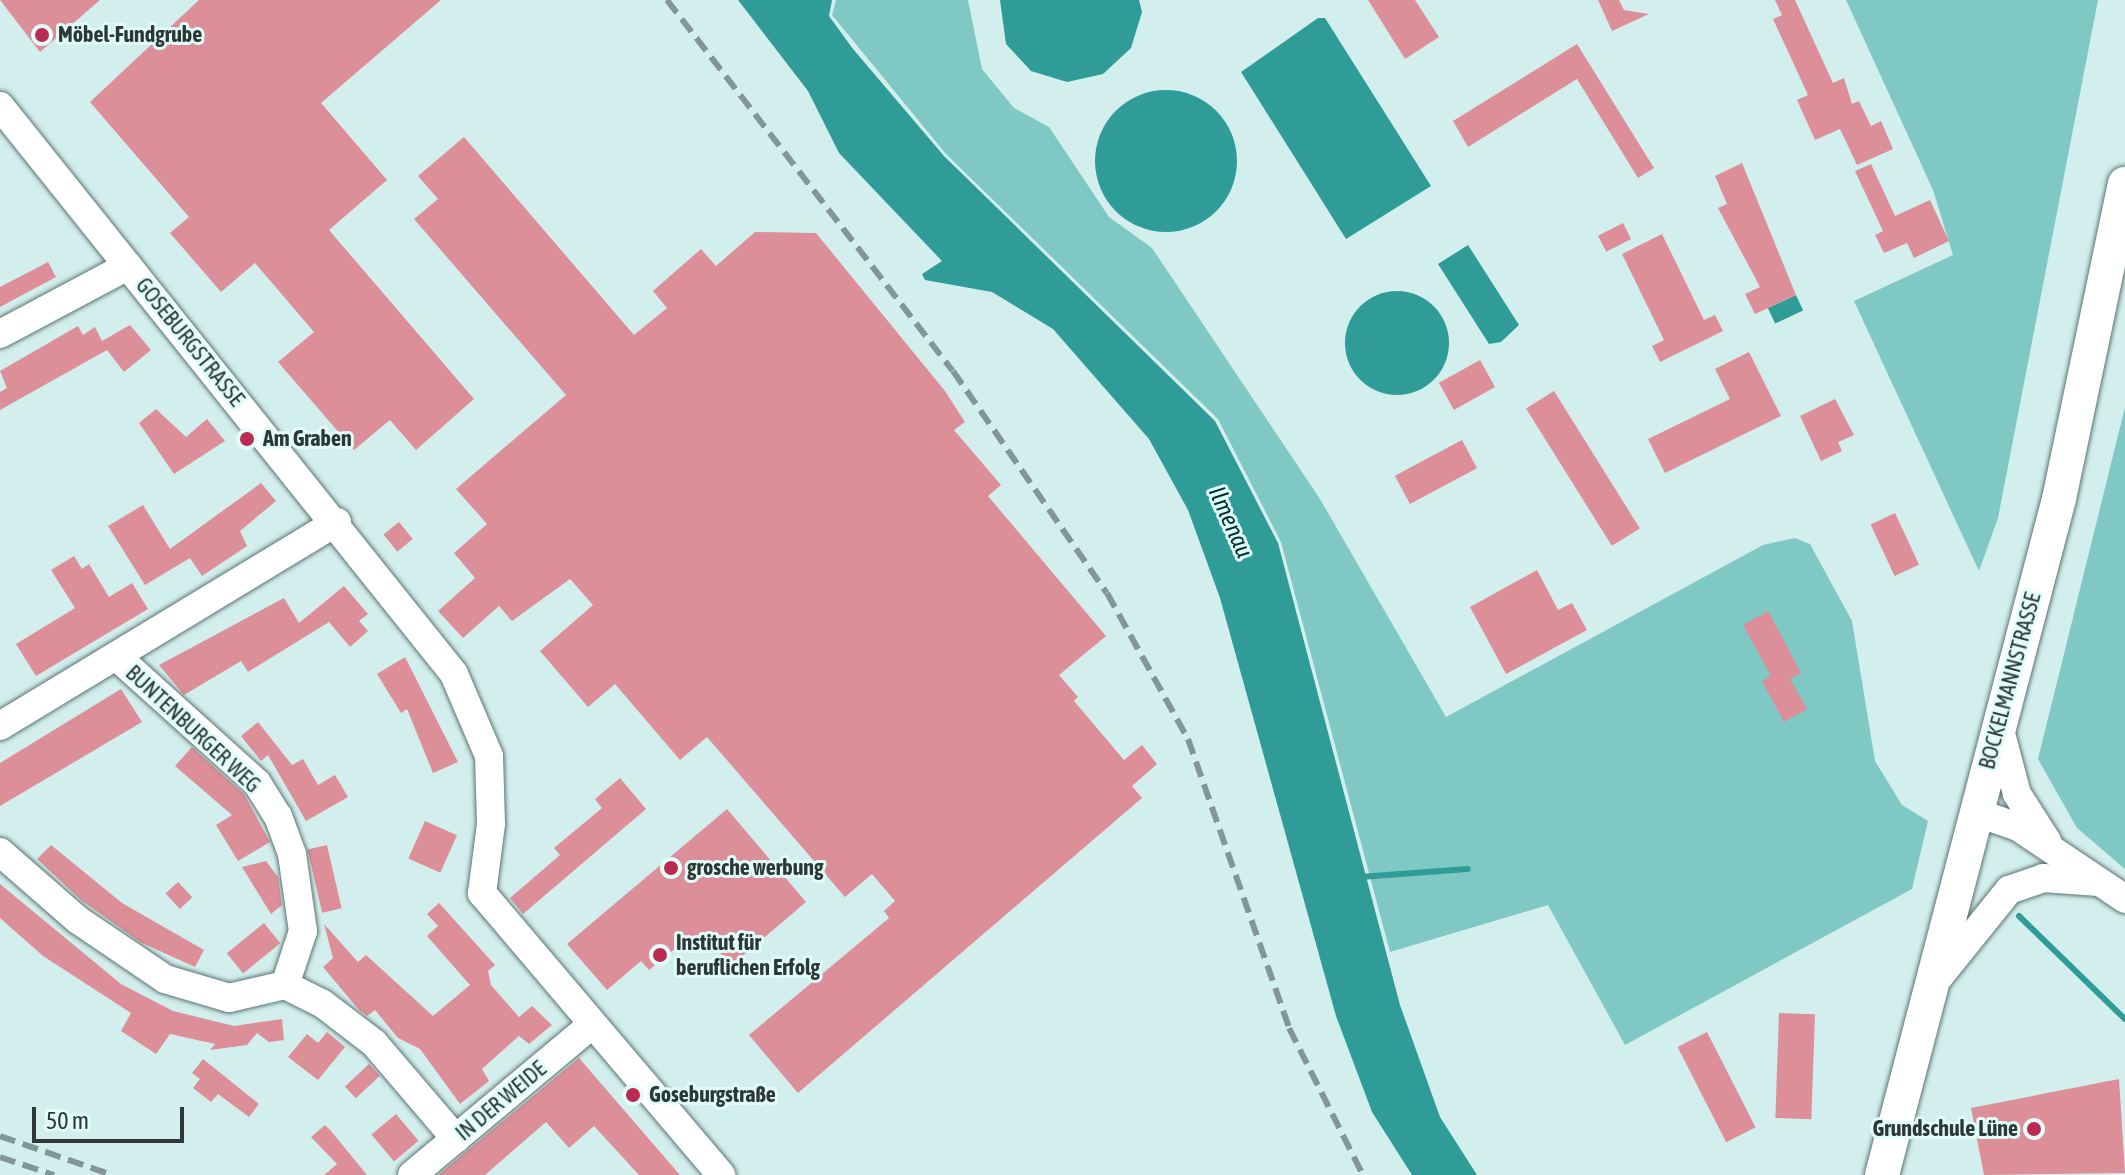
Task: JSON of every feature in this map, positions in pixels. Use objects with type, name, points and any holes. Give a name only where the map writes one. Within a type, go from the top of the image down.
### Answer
[{"type":"main road","name":"BOCKELMANNSTRASSE","points":[[1882,1175],[1998,722],[2067,469],[2125,184]]},
{"type":"street","name":"GOSEBURGSTRASSE","points":[[0,106],[337,522],[472,701],[492,792],[482,893],[590,1026],[721,1175]]},
{"type":"street","points":[[0,334],[128,266]]},
{"type":"street","points":[[0,726],[337,522]]},
{"type":"street","name":"BUNTENBURGER WEG","points":[[116,656],[257,783],[278,816],[292,854],[303,931],[285,985]]},
{"type":"street","points":[[1998,722],[2017,794],[2054,851]]},
{"type":"street","points":[[1975,812],[2054,851],[2125,899]]},
{"type":"street","points":[[0,852],[78,920],[165,979],[229,998],[285,985],[374,1043],[456,1139]]},
{"type":"street","points":[[1932,987],[2009,890],[2043,878],[2099,882]]},
{"type":"street","name":"IN DER WEIDE","points":[[412,1175],[590,1026]]},
{"type":"shaded area","points":[[836,0],[968,0],[982,69],[1014,108],[1049,127],[1109,217],[1152,248],[1320,499],[1446,717],[1763,545],[1795,538],[1810,544],[1852,621],[1875,761],[1902,805],[1928,821],[1912,889],[1625,1045],[1548,905],[1390,952],[1281,542],[1218,419],[946,154],[832,15]]},
{"type":"shaded area","points":[[1846,0],[2098,0],[1998,518],[1979,571],[1854,301],[1953,255],[1933,190]]},
{"type":"shaded area","points":[[2125,407],[2125,869],[2077,828],[2038,759]]},
{"type":"water","name":"Ilmenau","points":[[738,0],[832,0],[829,16],[853,49],[944,156],[1215,421],[1278,543],[1400,1005],[1440,1117],[1477,1175],[1412,1175],[1372,1112],[1336,1016],[1220,598],[1188,510],[1149,439],[1053,329],[992,292],[925,280],[922,274],[942,261],[839,153],[808,91]]},
{"type":"water","points":[[1000,0],[1139,0],[1142,12],[1131,48],[1103,74],[1067,82],[1031,71],[1006,44]]},
{"type":"water","points":[[1318,18],[1325,18],[1431,186],[1346,239],[1241,72]]},
{"type":"water","points":[[1166,90],[1193,96],[1216,111],[1231,134],[1237,161],[1231,188],[1216,211],[1193,226],[1166,232],[1139,226],[1116,211],[1101,188],[1095,161],[1101,134],[1116,111],[1139,96]]},
{"type":"water","points":[[1468,245],[1519,325],[1501,342],[1489,344],[1438,264]]},
{"type":"water","points":[[1397,291],[1417,295],[1434,306],[1445,323],[1449,343],[1445,363],[1434,380],[1417,391],[1397,395],[1377,391],[1360,380],[1349,363],[1345,343],[1349,323],[1360,306],[1377,295]]},
{"type":"water","points":[[1796,295],[1803,310],[1775,324],[1768,308]]},
{"type":"building","name":"Möbel-Fundgrube","points":[[0,0],[100,0],[40,52]]},
{"type":"building","points":[[199,0],[441,0],[321,103],[387,180],[329,230],[474,399],[416,450],[390,420],[354,450],[278,362],[314,332],[255,263],[221,292],[170,233],[189,217],[90,102]]},
{"type":"building","points":[[1368,0],[1415,0],[1439,37],[1405,59]]},
{"type":"building","points":[[1598,0],[1619,0],[1624,10],[1649,14],[1612,31]]},
{"type":"building","points":[[1775,0],[1795,0],[1833,83],[1844,78],[1852,104],[1859,101],[1871,126],[1881,121],[1893,149],[1857,165],[1840,129],[1815,140],[1797,100],[1808,95],[1773,19],[1782,15]]},
{"type":"building","points":[[1577,44],[1654,168],[1638,178],[1577,79],[1468,147],[1453,121]]},
{"type":"building","points":[[464,137],[634,335],[667,308],[653,291],[701,249],[716,266],[755,232],[816,233],[945,391],[965,422],[954,430],[1001,485],[988,496],[1106,636],[1059,675],[1078,697],[1074,701],[1124,760],[1142,745],[1157,764],[1132,786],[1142,798],[798,1093],[749,1035],[889,918],[884,911],[895,901],[872,874],[845,897],[707,737],[680,760],[615,684],[588,707],[540,651],[593,605],[570,579],[512,621],[499,606],[463,638],[438,611],[475,578],[454,553],[487,524],[456,489],[566,395],[414,219],[438,199],[418,176]]},
{"type":"building","points":[[1742,163],[1796,295],[1755,314],[1745,294],[1760,287],[1718,208],[1727,204],[1715,176]]},
{"type":"building","points":[[1871,164],[1895,216],[1930,200],[1949,241],[1914,258],[1907,243],[1884,253],[1875,235],[1883,231],[1855,171]]},
{"type":"building","points":[[1623,223],[1631,239],[1606,252],[1598,236]]},
{"type":"building","points":[[1662,234],[1704,320],[1715,315],[1723,331],[1660,362],[1652,346],[1664,340],[1622,254]]},
{"type":"building","points":[[48,262],[56,277],[0,307],[0,287]]},
{"type":"building","points":[[130,325],[151,350],[124,372],[107,350],[0,410],[0,392],[7,388],[0,371],[78,326],[83,335],[95,327],[102,341]]},
{"type":"building","points":[[1749,352],[1781,416],[1665,473],[1648,439],[1730,399],[1715,369]]},
{"type":"building","points":[[1480,360],[1495,387],[1454,410],[1439,383]]},
{"type":"building","points":[[1554,391],[1640,528],[1612,546],[1526,408]]},
{"type":"building","points":[[1835,399],[1854,435],[1838,442],[1842,451],[1821,461],[1800,416]]},
{"type":"building","points":[[156,409],[186,437],[207,419],[225,441],[174,474],[139,423]]},
{"type":"building","points":[[1462,440],[1477,468],[1410,504],[1395,476]]},
{"type":"building","points":[[261,483],[276,501],[240,531],[247,546],[202,576],[190,558],[145,585],[108,526],[143,505],[170,549]]},
{"type":"building","points":[[1895,513],[1919,565],[1895,576],[1871,524]]},
{"type":"building","points":[[399,522],[413,539],[397,552],[383,535]]},
{"type":"building","points":[[74,556],[82,569],[89,564],[109,597],[132,583],[148,609],[36,676],[16,644],[75,608],[51,570]]},
{"type":"building","points":[[1537,570],[1558,610],[1572,603],[1587,630],[1506,674],[1470,607]]},
{"type":"building","points":[[344,586],[368,614],[359,621],[368,631],[350,647],[329,622],[248,672],[241,661],[184,695],[159,665],[284,598],[299,623]]},
{"type":"building","points":[[1768,611],[1801,673],[1790,679],[1807,709],[1784,722],[1762,681],[1771,676],[1743,625]]},
{"type":"building","points":[[405,657],[458,762],[433,773],[407,709],[401,713],[377,674]]},
{"type":"building","points":[[121,689],[142,722],[0,806],[0,763]]},
{"type":"building","points":[[258,722],[292,765],[303,759],[318,785],[335,775],[348,797],[306,821],[268,755],[261,761],[241,736]]},
{"type":"building","points":[[192,747],[244,794],[270,842],[238,861],[216,825],[232,815],[175,766]]},
{"type":"building","points":[[620,778],[646,809],[523,914],[510,898],[560,855],[554,848],[602,808],[595,799]]},
{"type":"building","points":[[727,809],[806,902],[731,966],[706,936],[692,948],[682,943],[649,970],[641,961],[607,990],[567,944]]},
{"type":"building","points":[[425,821],[457,835],[440,873],[408,858]]},
{"type":"building","points":[[51,845],[122,903],[204,950],[195,967],[140,942],[81,900],[37,859]]},
{"type":"building","points":[[327,845],[342,908],[322,913],[308,849]]},
{"type":"building","points":[[266,861],[278,877],[282,905],[271,914],[242,867]]},
{"type":"building","points":[[178,882],[192,897],[180,909],[166,894]]},
{"type":"building","points":[[0,884],[121,984],[173,1011],[234,1026],[282,1019],[284,1040],[269,1042],[257,1033],[247,1045],[210,1050],[215,1044],[170,1034],[156,1054],[121,1031],[131,1013],[43,956],[0,918]]},
{"type":"building","points":[[439,903],[495,965],[488,971],[491,985],[519,1017],[532,1006],[552,1025],[529,1044],[519,1036],[482,1069],[489,1081],[460,1104],[420,1049],[398,1038],[375,1010],[367,1016],[359,1010],[323,967],[333,958],[324,924],[358,962],[366,955],[433,1016],[470,985],[427,936],[438,926],[427,914]]},
{"type":"building","points":[[264,923],[280,943],[243,973],[227,953]]},
{"type":"building","points":[[1779,1013],[1815,1014],[1811,1119],[1775,1118]]},
{"type":"building","points":[[327,1032],[345,1047],[318,1080],[288,1057],[307,1034],[318,1043]]},
{"type":"building","points":[[1707,1032],[1756,1127],[1726,1142],[1678,1047]]},
{"type":"building","points":[[579,1058],[680,1175],[639,1175],[594,1126],[569,1148],[546,1122],[485,1175],[438,1175]]},
{"type":"building","points":[[203,1059],[259,1104],[249,1117],[218,1094],[211,1102],[193,1088],[200,1079],[192,1073]]},
{"type":"building","points":[[369,1064],[380,1076],[356,1098],[345,1087]]},
{"type":"building","name":"Grundschule Lüne","points":[[2119,1079],[2125,1173],[1984,1175],[1971,1108]]},
{"type":"building","points":[[396,1114],[418,1141],[394,1161],[371,1135]]},
{"type":"building","points":[[325,1125],[367,1175],[324,1175],[337,1164],[311,1137]]},
{"type":"waterway","points":[[1360,877],[1468,869]]},
{"type":"waterway","points":[[2019,916],[2125,1019]]},
{"type":"railway","points":[[667,0],[953,371],[1107,593],[1188,739],[1289,1028],[1363,1175]]},
{"type":"railway","points":[[0,1136],[112,1175]]},
{"type":"railway","points":[[0,1157],[54,1175]]},
{"type":"place","name":"Möbel-Fundgrube","points":[[42,35]]},
{"type":"place","name":"Am Graben","points":[[247,439]]},
{"type":"place","name":"grosche werbung","points":[[671,868]]},
{"type":"place","name":"Institut für beruflichen Erfolg","points":[[660,955]]},
{"type":"place","name":"Goseburgstraße","points":[[633,1095]]},
{"type":"place","name":"Grundschule Lüne","points":[[2034,1129]]}]
